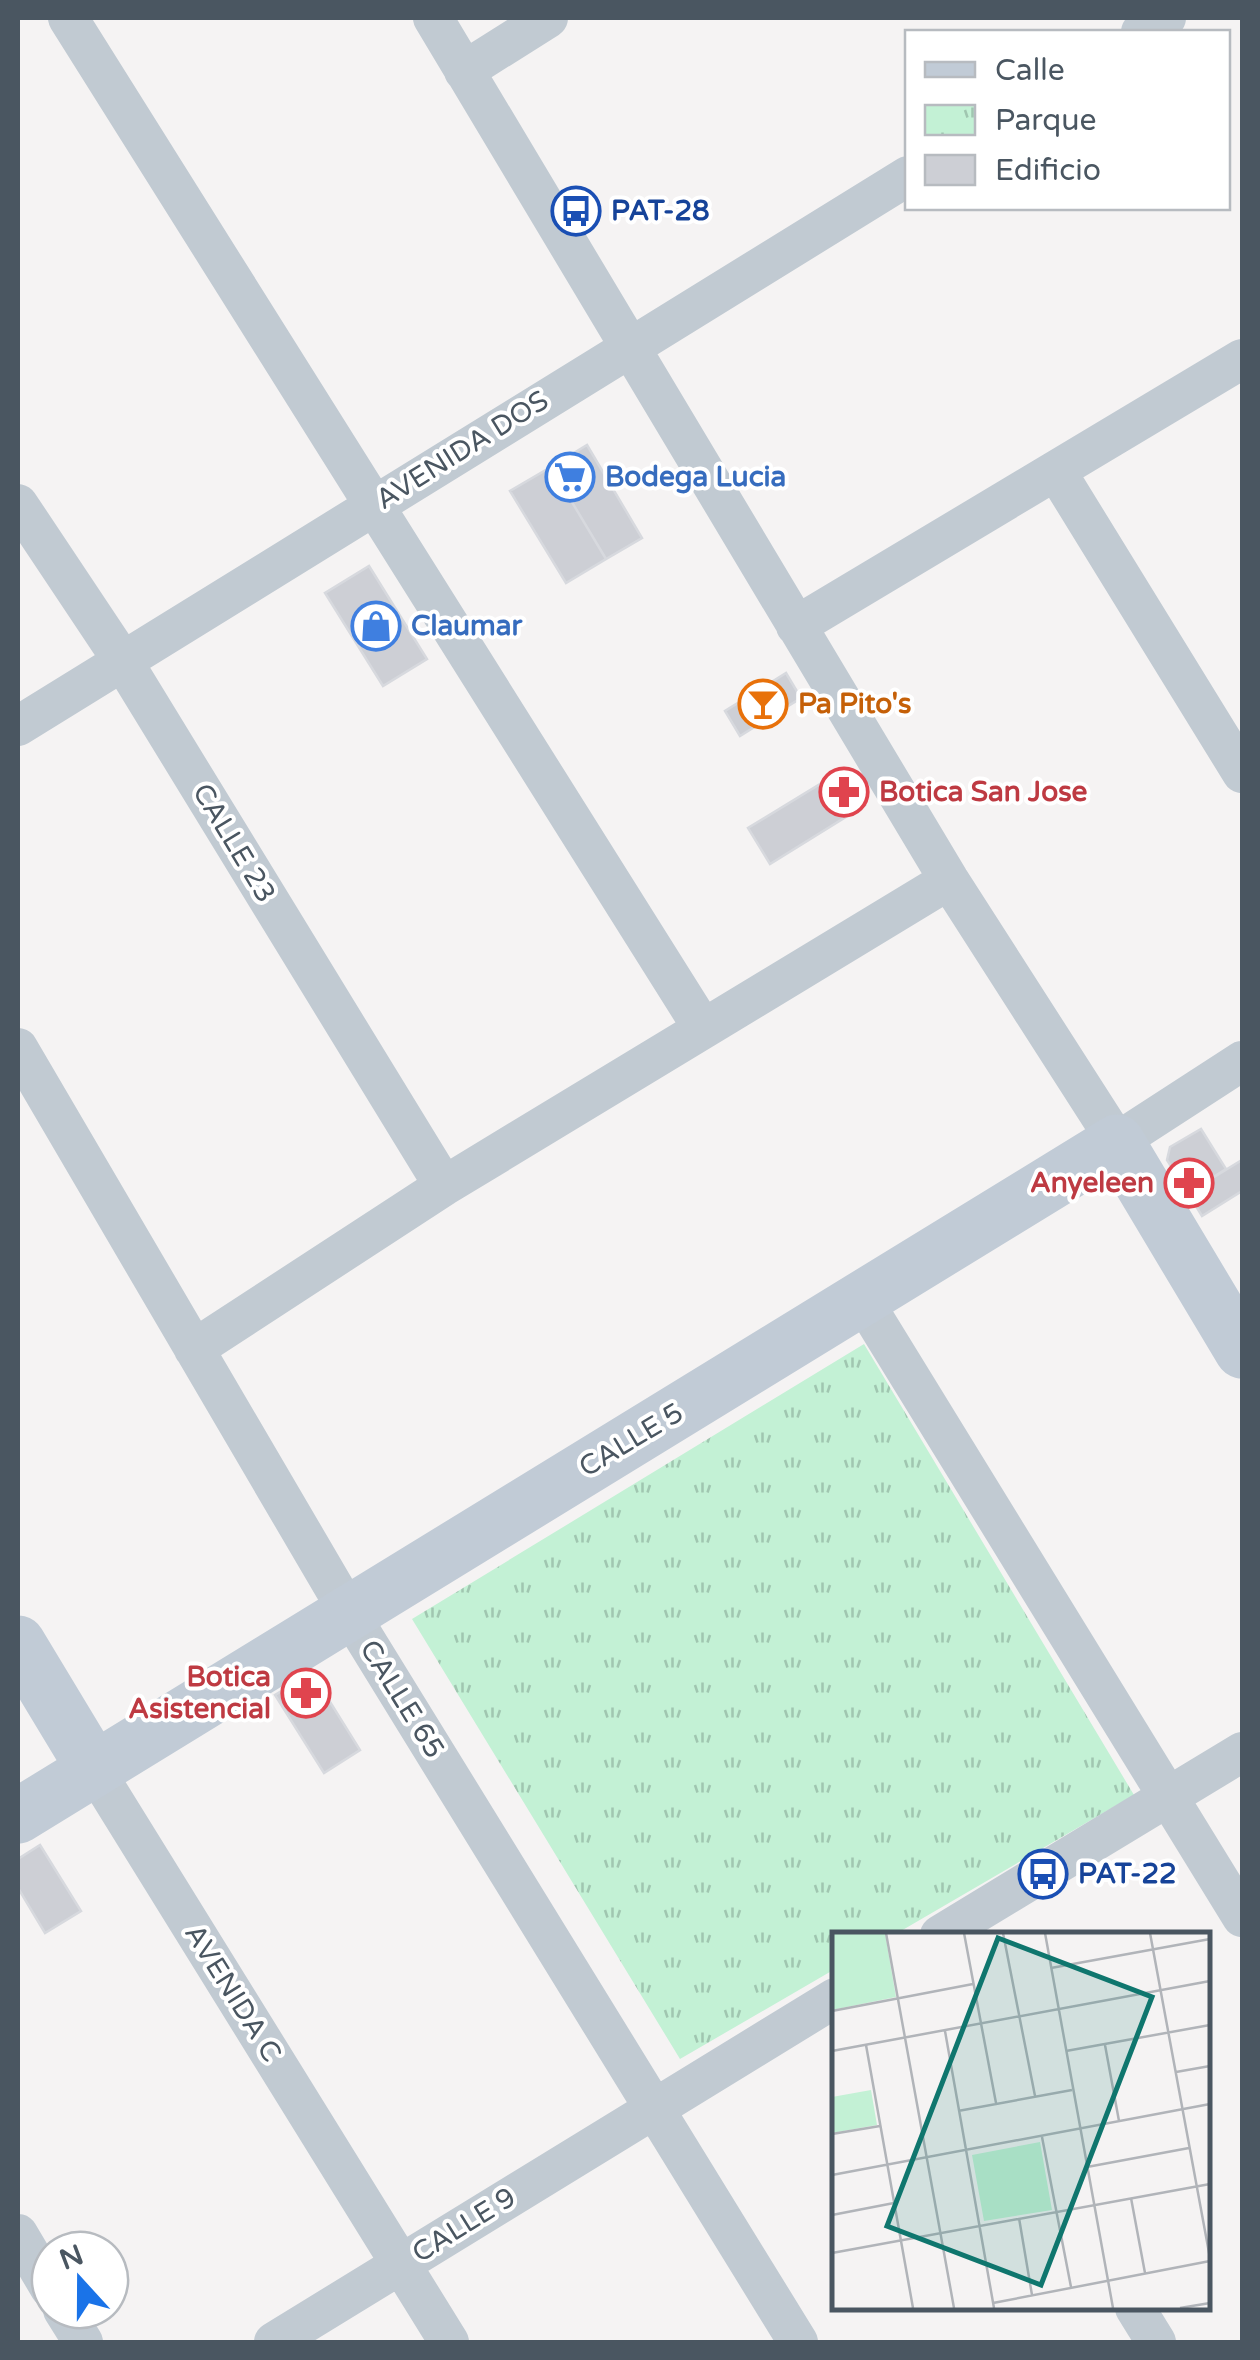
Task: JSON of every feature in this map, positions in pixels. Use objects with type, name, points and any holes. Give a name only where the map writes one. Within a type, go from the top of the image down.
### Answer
[{"type":"street","points":[[68,18],[702,1028]]},
{"type":"street","points":[[433,18],[949,880],[1117,1142],[1242,1351]]},
{"type":"street","points":[[464,71],[548,18]]},
{"type":"street","name":"AVENIDA DOS","points":[[18,726],[905,178]]},
{"type":"street","points":[[796,626],[1242,360]]},
{"type":"street","points":[[1056,470],[1242,773]]},
{"type":"street","name":"CALLE 23","points":[[18,504],[122,660],[444,1186]]},
{"type":"street","points":[[194,1349],[444,1186],[949,880]]},
{"type":"street","name":"CALLE 65","points":[[18,1048],[349,1613],[798,2342]]},
{"type":"street","name":"CALLE 5","points":[[18,1816],[862,1300],[1242,1062]]},
{"type":"street","points":[[862,1300],[1242,1917]]},
{"type":"street","name":"AVENIDA C","points":[[18,1643],[449,2342]]},
{"type":"street","points":[[945,1932],[1242,1752]]},
{"type":"street","name":"CALLE 9","points":[[274,2342],[832,2000]]},
{"type":"street","points":[[1136,2310],[1156,2342]]},
{"type":"green space","points":[[864,1344],[1134,1795],[899,1932],[832,1932],[832,1971],[680,2059],[412,1619]]},
{"type":"building","points":[[587,445],[642,538],[606,559],[551,467]]},
{"type":"building","points":[[551,467],[606,559],[566,583],[510,491]]},
{"type":"building","name":"Claumar","points":[[369,566],[427,659],[383,686],[325,593]]},
{"type":"building","name":"Pa Pito's","points":[[786,673],[801,698],[740,736],[725,711]]},
{"type":"building","points":[[843,770],[865,805],[770,864],[748,828]]},
{"type":"building","points":[[1201,1129],[1226,1169],[1188,1193],[1167,1160],[1170,1147]]},
{"type":"building","points":[[1242,1160],[1242,1191],[1202,1216],[1188,1193]]},
{"type":"building","points":[[312,1673],[360,1750],[324,1773],[275,1695]]},
{"type":"building","points":[[40,1845],[81,1911],[45,1933],[18,1888],[18,1859]]},
{"type":"place","name":"PAT-28","points":[[576,211]]},
{"type":"place","name":"Bodega Lucia","points":[[570,477]]},
{"type":"place","name":"Claumar","points":[[376,626]]},
{"type":"place","name":"Pa Pito's","points":[[763,704]]},
{"type":"place","name":"Botica San Jose","points":[[844,792]]},
{"type":"place","name":"Anyeleen","points":[[1189,1183]]},
{"type":"place","name":"Botica Asistencial","points":[[306,1693]]},
{"type":"place","name":"PAT-22","points":[[1043,1874]]}]
